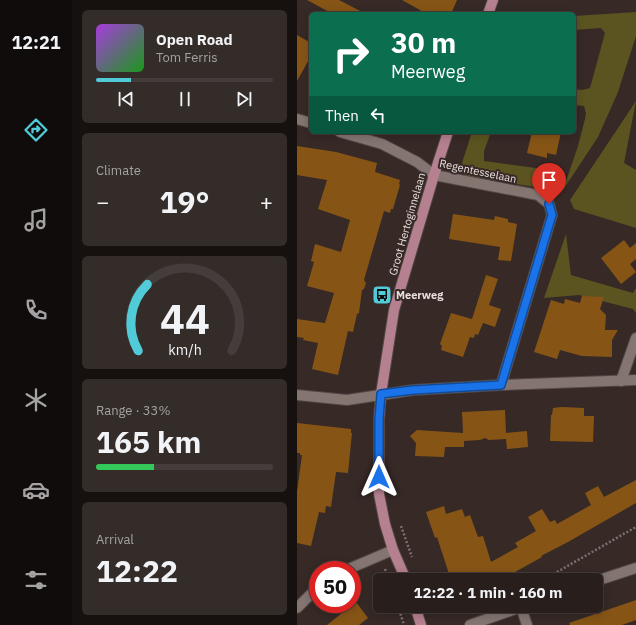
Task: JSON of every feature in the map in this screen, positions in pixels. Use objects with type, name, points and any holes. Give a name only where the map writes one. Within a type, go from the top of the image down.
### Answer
[{"type":"main road","points":[[489,12],[493,0]]},
{"type":"main road","name":"Groot Hertoginnelaan","points":[[403,573],[393,550],[385,524],[379,491],[379,419],[381,394],[394,310],[447,134]]},
{"type":"main road","points":[[417,613],[421,625]]},
{"type":"street","points":[[297,119],[309,122]]},
{"type":"street","name":"Regentesselaan","points":[[347,134],[382,144],[417,162],[434,175],[538,195],[549,204],[552,215],[501,385]]},
{"type":"street","points":[[621,381],[636,338]]},
{"type":"street","points":[[297,395],[347,400],[413,390],[636,380]]},
{"type":"street","points":[[361,564],[393,550]]},
{"type":"street","points":[[603,579],[636,568]]},
{"type":"street","points":[[297,608],[309,597]]},
{"type":"street","points":[[470,625],[505,613]]},
{"type":"street","points":[[524,613],[527,625]]},
{"type":"path","points":[[555,573],[636,527]]},
{"type":"path","points":[[401,613],[405,625]]},
{"type":"shaded area","points":[[636,12],[636,36],[618,92],[598,137],[563,190],[578,146],[586,113],[584,106],[576,105],[576,89],[582,90],[590,88],[605,33],[601,28],[576,30],[576,16]]},
{"type":"shaded area","points":[[636,101],[624,163],[636,170],[636,228],[574,209],[570,200]]},
{"type":"shaded area","points":[[471,134],[490,134],[484,151],[484,161],[550,170],[552,181],[549,189],[465,176],[461,166]]},
{"type":"shaded area","points":[[566,234],[571,275],[633,293],[636,288],[636,313],[633,309],[579,295],[544,298]]},
{"type":"building","points":[[307,0],[339,0],[362,12],[329,12]]},
{"type":"building","points":[[402,0],[457,0],[452,12],[423,12]]},
{"type":"building","points":[[297,35],[309,42],[309,60],[297,81]]},
{"type":"building","points":[[532,134],[561,134],[556,155],[547,153],[547,158],[527,153]]},
{"type":"building","points":[[297,146],[336,152],[377,163],[375,172],[400,180],[393,209],[391,209],[390,213],[384,211],[364,280],[366,283],[364,289],[362,290],[359,313],[357,314],[353,332],[348,331],[338,375],[312,369],[318,343],[303,340],[304,338],[297,337],[297,319],[325,323],[334,293],[307,286],[314,262],[311,261],[315,244],[341,252],[350,220],[318,209],[327,180],[297,175]]},
{"type":"building","points":[[453,214],[494,220],[495,216],[508,219],[508,222],[517,224],[511,261],[498,260],[500,247],[449,239]]},
{"type":"building","points":[[624,240],[630,248],[636,243],[636,259],[630,264],[636,272],[621,284],[601,258]]},
{"type":"building","points":[[486,275],[498,279],[489,305],[501,309],[495,327],[483,323],[478,335],[475,334],[474,338],[470,337],[463,357],[441,350],[442,346],[440,344],[451,313],[472,319]]},
{"type":"building","points":[[582,296],[604,297],[600,309],[606,315],[605,330],[618,330],[612,340],[612,357],[582,356],[560,350],[557,359],[534,352],[551,300],[564,304],[565,299],[580,303]]},
{"type":"building","points":[[553,408],[584,408],[584,416],[594,416],[593,442],[550,441],[551,415]]},
{"type":"building","points":[[505,410],[506,433],[527,431],[528,447],[507,449],[506,439],[489,440],[485,438],[480,440],[464,441],[464,447],[445,447],[444,457],[415,456],[416,443],[410,436],[417,430],[463,433],[462,412]]},
{"type":"building","points":[[297,423],[351,429],[352,433],[348,473],[336,472],[331,507],[326,506],[325,513],[319,512],[311,546],[297,543],[297,492],[302,455],[297,453]]},
{"type":"building","points":[[636,480],[636,503],[513,573],[449,573],[437,537],[435,538],[426,512],[444,506],[446,514],[462,509],[465,517],[470,515],[478,537],[483,536],[491,562],[518,547],[515,543],[536,531],[528,517],[542,509],[550,522],[555,520],[557,524],[591,505],[585,493],[598,486],[604,497]]},
{"type":"building","points":[[636,600],[636,620],[622,625],[570,625],[569,623],[598,613],[603,613],[603,611]]},
{"type":"building","points":[[361,609],[368,618],[359,625],[327,625],[342,613],[361,613]]},
{"type":"place","name":"Meerweg","points":[[382,295]]},
{"type":"route","points":[[379,477],[379,419],[381,394],[413,390],[501,385],[552,215],[549,204]]}]
